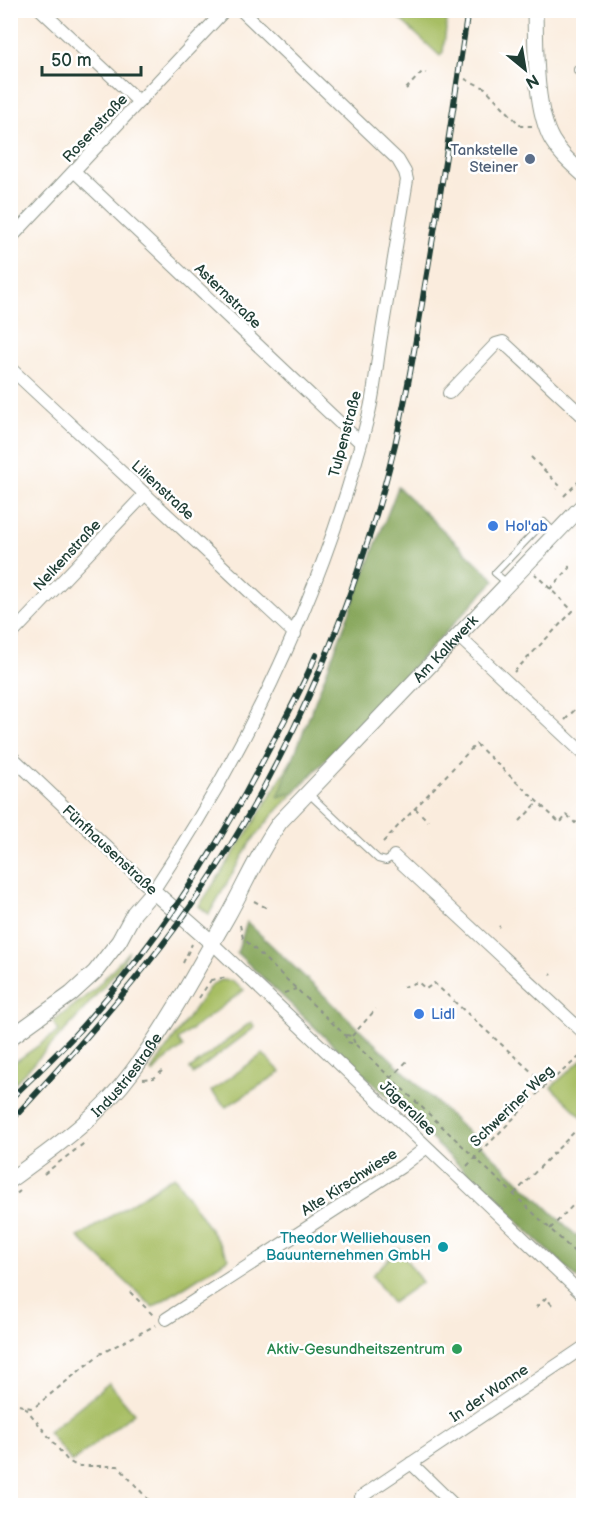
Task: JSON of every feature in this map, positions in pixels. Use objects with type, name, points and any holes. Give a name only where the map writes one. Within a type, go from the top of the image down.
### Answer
[{"type":"street","points":[[41,10],[139,102]]},
{"type":"street","name":"Rosenstraße","points":[[10,239],[225,10]]},
{"type":"street","name":"Tulpenstraße","points":[[153,891],[200,818],[233,759],[295,634],[328,550],[369,412],[407,180],[398,160],[241,10]]},
{"type":"street","points":[[535,10],[538,79],[543,118],[552,140],[566,159],[584,175]]},
{"type":"street","name":"Asternstraße","points":[[74,171],[360,442]]},
{"type":"street","points":[[449,393],[496,344],[503,342],[584,417]]},
{"type":"street","name":"Lilienstraße","points":[[10,368],[295,634]]},
{"type":"street","name":"Nelkenstraße","points":[[10,636],[145,494]]},
{"type":"street","name":"Am Kalkwerk","points":[[211,942],[227,917],[267,839],[280,822],[584,504]]},
{"type":"street","points":[[458,636],[584,754]]},
{"type":"street","name":"Fünfhausenstraße","points":[[10,755],[153,891],[211,942]]},
{"type":"street","points":[[394,856],[583,1032]]},
{"type":"street","points":[[10,1038],[71,994],[94,972],[119,941],[134,913],[153,891]]},
{"type":"street","name":"Industriestraße","points":[[10,1180],[67,1139],[132,1073],[166,1022],[211,942]]},
{"type":"street","name":"Jägerallee","points":[[211,942],[584,1296]]},
{"type":"street","name":"Alte Kirschwiese","points":[[166,1319],[401,1167],[427,1147]]},
{"type":"street","name":"In der Wanne","points":[[361,1497],[584,1347]]},
{"type":"street","points":[[411,1463],[455,1506]]},
{"type":"lane","points":[[308,793],[378,859],[386,861],[394,856]]},
{"type":"path","points":[[406,89],[422,72],[426,72]]},
{"type":"path","points":[[465,79],[485,88],[521,126],[535,126]]},
{"type":"path","points":[[531,457],[560,486],[557,489]]},
{"type":"path","points":[[564,496],[584,476]]},
{"type":"path","points":[[550,589],[570,568],[568,566]]},
{"type":"path","points":[[505,681],[573,611],[533,572]]},
{"type":"path","points":[[553,624],[557,627]]},
{"type":"path","points":[[526,650],[531,654]]},
{"type":"path","points":[[564,720],[584,700]]},
{"type":"path","points":[[383,842],[476,744],[483,748],[560,823],[567,815],[575,823],[584,814]]},
{"type":"path","points":[[453,760],[457,764]]},
{"type":"path","points":[[520,821],[538,802]]},
{"type":"path","points":[[415,808],[428,821]]},
{"type":"path","points":[[404,812],[408,815]]},
{"type":"path","points":[[254,902],[267,908]]},
{"type":"path","points":[[227,917],[241,926],[243,938],[345,1035],[347,1042],[355,1044]]},
{"type":"path","points":[[192,939],[193,944],[183,963],[195,971]]},
{"type":"path","points":[[403,987],[418,982],[426,989],[434,983],[546,1085]]},
{"type":"path","points":[[352,1036],[376,1009]]},
{"type":"path","points":[[345,1035],[352,1036]]},
{"type":"path","points":[[352,1036],[355,1044],[584,1261]]},
{"type":"path","name":"Schweriner Weg","points":[[457,1175],[546,1085],[584,1053]]},
{"type":"path","points":[[391,1078],[409,1059]]},
{"type":"path","points":[[514,1194],[583,1123]]},
{"type":"path","points":[[550,1229],[584,1194]]},
{"type":"path","points":[[10,1403],[31,1408],[36,1406],[100,1354],[161,1322],[130,1292]]},
{"type":"path","points":[[536,1307],[546,1298],[554,1307]]},
{"type":"path","points":[[24,1406],[72,1464],[118,1466],[154,1506]]},
{"type":"green space","points":[[391,11],[443,11],[448,13],[443,52],[440,56]]},
{"type":"green space","points":[[398,487],[495,580],[295,792],[278,797]]},
{"type":"green space","points":[[293,758],[279,796],[295,792],[250,843],[209,914],[199,906]]},
{"type":"green space","points":[[247,922],[583,1242],[583,1284],[237,953]]},
{"type":"green space","points":[[129,951],[120,967],[74,1021],[11,1087],[11,1065],[59,1031],[53,1022],[95,989]]},
{"type":"green space","points":[[221,980],[232,981],[244,990],[178,1040],[183,1047],[153,1073],[151,1071],[211,985]]},
{"type":"green space","points":[[251,1022],[255,1027],[193,1074],[190,1069]]},
{"type":"green space","points":[[263,1054],[281,1072],[226,1107],[211,1091]]},
{"type":"green space","points":[[583,1059],[583,1118],[551,1087]]},
{"type":"green space","points":[[174,1176],[229,1258],[153,1307],[78,1237]]},
{"type":"green space","points":[[399,1249],[422,1282],[392,1303],[372,1275]]},
{"type":"green space","points":[[109,1383],[134,1413],[72,1462],[48,1432]]},
{"type":"railway","points":[[10,1122],[126,990],[200,893],[234,840],[265,785],[320,670],[365,551],[396,440],[431,251],[468,10]]},
{"type":"railway","points":[[10,1099],[64,1046],[101,1005],[179,902],[247,791],[293,705],[316,655]]},
{"type":"place","name":"Tankstelle Steiner","points":[[530,159]]},
{"type":"place","name":"Hol'ab","points":[[493,526]]},
{"type":"place","name":"Lidl","points":[[419,1014]]},
{"type":"place","name":"Theodor Welliehausen Bauunternehmen GmbH","points":[[443,1247]]},
{"type":"place","name":"Aktiv-Gesundheitszentrum","points":[[457,1349]]}]
